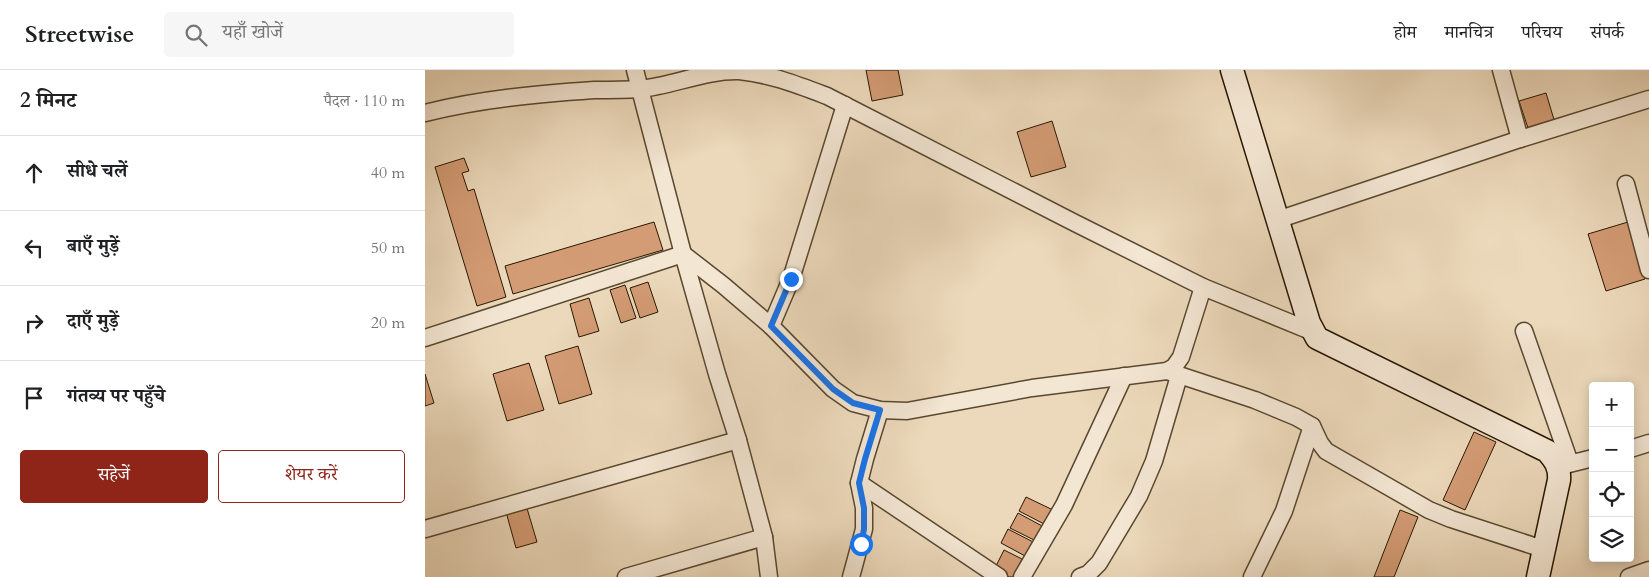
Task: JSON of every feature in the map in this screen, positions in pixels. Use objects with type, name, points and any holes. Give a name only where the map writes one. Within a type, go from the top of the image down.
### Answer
[{"type":"street","points":[[635,70],[683,254],[717,374],[739,440],[764,537],[769,577]]},
{"type":"street","points":[[425,113],[461,104],[519,96],[595,90],[641,89],[716,71],[738,70],[762,74],[827,96],[1203,287],[1313,332]]},
{"type":"street","points":[[1233,70],[1277,220],[1313,332],[1317,338],[1547,451],[1564,465]]},
{"type":"street","points":[[1501,70],[1520,139]]},
{"type":"street","points":[[1277,220],[1520,139],[1649,99]]},
{"type":"street","points":[[771,326],[791,279],[845,105]]},
{"type":"street","points":[[1626,184],[1649,270]]},
{"type":"street","points":[[683,254],[771,326],[833,389],[853,403],[880,410],[907,411],[1032,388],[1124,376],[1173,373],[1255,400],[1296,417],[1312,426],[1326,451],[1429,510],[1543,549]]},
{"type":"street","points":[[425,338],[683,254]]},
{"type":"street","points":[[1080,577],[1087,574],[1099,563],[1139,496],[1154,461],[1174,367],[1181,357],[1203,287]]},
{"type":"street","points":[[1524,331],[1564,465],[1538,577]]},
{"type":"street","points":[[1022,577],[1063,505],[1124,376]]},
{"type":"street","points":[[851,577],[864,529],[864,508],[859,483],[880,410]]},
{"type":"street","points":[[1252,577],[1284,511],[1312,426]]},
{"type":"street","points":[[425,529],[739,440]]},
{"type":"street","points":[[1634,448],[1649,443]]},
{"type":"street","points":[[1564,465],[1589,459]]},
{"type":"street","points":[[859,483],[999,577]]},
{"type":"street","points":[[626,577],[764,537]]},
{"type":"street","points":[[1629,577],[1649,570]]},
{"type":"building","points":[[866,70],[898,70],[903,95],[872,101]]},
{"type":"building","points":[[1546,93],[1555,123],[1529,131],[1519,101]]},
{"type":"building","points":[[1052,121],[1066,167],[1031,177],[1017,132]]},
{"type":"building","points":[[464,158],[469,171],[462,173],[468,191],[474,189],[506,297],[477,306],[435,167]]},
{"type":"building","points":[[654,222],[663,250],[513,294],[505,266]]},
{"type":"building","points":[[1628,222],[1645,279],[1606,291],[1588,234]]},
{"type":"building","points":[[648,282],[658,312],[640,318],[630,288]]},
{"type":"building","points":[[625,285],[636,318],[621,323],[610,290]]},
{"type":"building","points":[[589,298],[599,331],[579,337],[570,304]]},
{"type":"building","points":[[578,346],[592,394],[559,404],[545,356]]},
{"type":"building","points":[[529,363],[544,410],[507,421],[493,374]]},
{"type":"building","points":[[425,374],[434,403],[425,406]]},
{"type":"building","points":[[1474,432],[1496,442],[1465,510],[1443,500]]},
{"type":"building","points":[[1026,497],[1053,510],[1046,525],[1019,511]]},
{"type":"building","points":[[526,505],[537,542],[516,548],[506,512]]},
{"type":"building","points":[[1400,510],[1418,517],[1394,577],[1374,577]]},
{"type":"building","points":[[1018,513],[1044,527],[1036,541],[1010,528]]},
{"type":"building","points":[[1008,529],[1035,543],[1027,557],[1001,543]]},
{"type":"building","points":[[1004,550],[1022,559],[1013,577],[994,570]]},
{"type":"route","points":[[791,279],[771,326],[833,389],[853,403],[880,410],[859,483],[864,508],[864,529],[861,544]]}]
